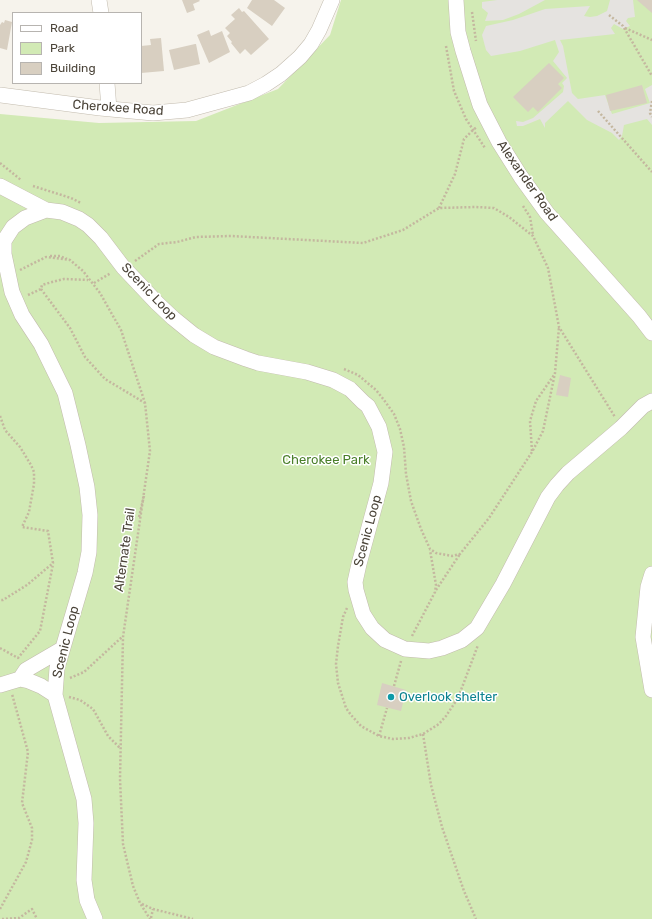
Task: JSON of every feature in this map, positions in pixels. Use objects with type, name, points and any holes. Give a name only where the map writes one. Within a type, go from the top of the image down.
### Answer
[{"type":"street","points":[[100,0],[101,12]]},
{"type":"street","name":"Cherokee Road","points":[[0,95],[153,113],[187,110],[249,93],[266,84],[286,70],[300,57],[311,44],[319,30],[332,0]]},
{"type":"street","name":"Alexander Road","points":[[456,0],[458,32],[475,92],[499,142],[521,177],[547,212],[639,316],[652,333]]},
{"type":"street","points":[[108,84],[109,109]]},
{"type":"street","points":[[0,186],[46,210]]},
{"type":"street","name":"Scenic Loop","points":[[95,919],[87,900],[84,880],[86,823],[84,800],[55,690],[57,668],[85,573],[89,552],[90,514],[87,487],[65,393],[42,344],[22,315],[14,300],[4,254],[2,235],[25,218],[46,210],[62,212],[79,219],[88,225],[101,238],[123,267],[157,303],[184,328],[207,343],[253,361],[307,372],[333,380],[350,389],[368,406],[377,421],[381,432],[384,459],[381,483],[355,582],[356,590],[363,614],[372,628],[385,640],[405,648],[429,651],[442,648],[462,640],[477,628],[503,584],[548,498],[568,473],[621,428],[643,406],[652,400]]},
{"type":"street","points":[[652,574],[648,587],[643,637],[652,690]]},
{"type":"street","points":[[20,679],[26,670],[62,649]]},
{"type":"street","points":[[0,684],[20,679],[29,680],[55,690]]},
{"type":"path","points":[[471,8],[477,46]]},
{"type":"path","points":[[609,15],[624,28],[652,40]]},
{"type":"path","points":[[624,28],[652,76]]},
{"type":"path","points":[[652,101],[650,113],[652,117]]},
{"type":"path","points":[[598,111],[652,172]]},
{"type":"path","points":[[439,208],[456,174],[464,139],[473,130]]},
{"type":"path","points":[[135,261],[159,244],[177,242],[196,237],[231,236],[364,243],[403,230],[439,208],[494,208],[509,217],[533,236],[548,268],[559,327],[621,428]]},
{"type":"path","points":[[14,273],[46,257],[60,256],[70,260],[83,271],[88,280]]},
{"type":"path","name":"Alternate Trail","points":[[83,271],[100,294],[121,330],[145,403],[150,451],[123,637],[120,779]]},
{"type":"path","points":[[94,283],[112,272]]},
{"type":"path","points":[[34,292],[41,289],[42,285],[64,279],[88,280],[94,283],[100,294]]},
{"type":"path","points":[[41,289],[70,328],[85,358],[105,379],[145,403]]},
{"type":"path","points":[[532,452],[530,421],[536,401],[555,373]]},
{"type":"path","points":[[0,416],[5,430],[20,447],[34,472],[34,484],[29,512],[22,527],[48,531],[53,563],[40,630],[18,658],[0,648]]},
{"type":"path","points":[[137,534],[150,451]]},
{"type":"path","points":[[430,549],[436,592]]},
{"type":"path","points":[[394,686],[405,648],[436,592],[460,554]]},
{"type":"path","points":[[0,600],[3,600],[26,585],[53,563]]},
{"type":"path","points":[[356,590],[343,617],[336,664],[338,683],[346,708],[351,715],[361,726],[379,736],[400,739],[409,738],[423,734],[439,724],[458,698],[478,647],[479,639],[477,628]]},
{"type":"path","points":[[55,690],[84,672],[123,637]]},
{"type":"path","points":[[0,909],[26,862],[32,840],[32,828],[22,804],[28,752],[12,695]]},
{"type":"path","points":[[73,698],[87,704],[93,709],[108,736],[120,748]]},
{"type":"path","points":[[379,736],[388,708]]},
{"type":"path","points":[[120,729],[121,836],[135,895],[150,919]]},
{"type":"path","points":[[423,734],[431,785],[442,827],[464,891],[476,919]]},
{"type":"path","points":[[140,903],[153,909],[193,919]]},
{"type":"path","points":[[2,919],[19,918],[32,909],[38,919]]},
{"type":"path","points":[[150,919],[153,909]]},
{"type":"green space","name":"Cherokee Park","points":[[341,0],[652,0],[652,919],[0,919],[0,114],[99,123],[196,121],[278,89],[330,35]]},
{"type":"shaded area","points":[[497,0],[545,0],[519,14],[503,20],[485,21],[488,13],[482,8],[482,2]]},
{"type":"shaded area","points":[[610,0],[633,0],[635,17],[628,18],[626,21],[630,26],[623,29],[614,24],[611,28],[615,34],[560,40],[563,46],[572,93],[578,99],[605,95],[612,114],[650,103],[645,89],[652,85],[652,125],[647,119],[624,125],[622,136],[619,140],[612,133],[587,120],[568,101],[545,123],[545,128],[540,119],[523,126],[517,126],[516,121],[523,122],[533,118],[563,92],[564,86],[562,83],[567,78],[553,61],[559,52],[555,40],[520,51],[491,56],[486,50],[482,35],[486,26],[513,20],[545,9],[590,6],[584,16],[597,16],[607,11]]},
{"type":"building","points":[[182,0],[200,1],[193,4],[195,10],[187,13]]},
{"type":"building","points":[[252,0],[274,0],[285,8],[272,26],[247,8]]},
{"type":"building","points":[[637,0],[652,0],[652,13]]},
{"type":"building","points":[[239,8],[242,12],[244,11],[269,39],[251,55],[245,49],[240,54],[227,36],[230,33],[225,28],[235,19],[231,15]]},
{"type":"building","points":[[5,20],[12,22],[7,50],[0,48],[0,25],[2,22],[4,23]]},
{"type":"building","points":[[209,30],[211,36],[222,31],[230,52],[209,63],[197,35]]},
{"type":"building","points":[[161,38],[164,71],[142,73],[142,46],[151,45],[150,39]]},
{"type":"building","points":[[196,44],[200,64],[174,70],[169,50]]},
{"type":"building","points":[[549,63],[564,78],[558,84],[562,88],[538,112],[533,107],[528,112],[513,97]]},
{"type":"building","points":[[642,85],[647,103],[610,111],[606,95]]},
{"type":"building","points":[[560,375],[571,378],[568,397],[556,395]]},
{"type":"building","name":"Overlook shelter","points":[[382,683],[406,690],[401,711],[377,705]]},
{"type":"place","name":"Overlook shelter","points":[[391,697]]}]
